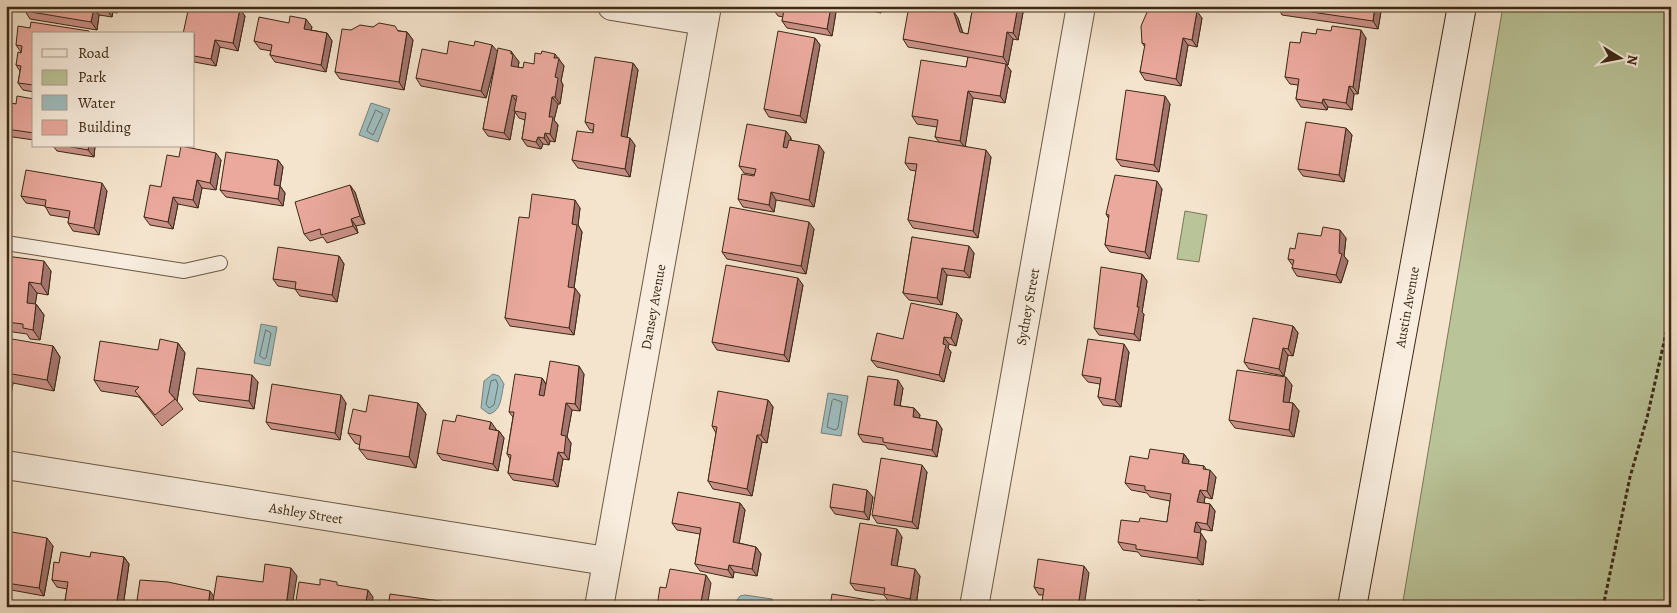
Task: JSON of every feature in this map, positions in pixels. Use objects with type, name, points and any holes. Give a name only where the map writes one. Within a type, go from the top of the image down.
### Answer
[{"type":"street","points":[[612,6],[705,14]]},
{"type":"street","name":"Sydney Street","points":[[974,607],[1081,6]]},
{"type":"street","name":"Austin Avenue","points":[[1352,607],[1462,6]]},
{"type":"street","name":"Dansey Avenue","points":[[599,607],[705,14]]},
{"type":"street","name":"Ashley Street","points":[[6,465],[606,561]]},
{"type":"lane","points":[[6,243],[184,271],[220,263]]},
{"type":"path","points":[[1603,607],[1630,477],[1647,418],[1671,311]]},
{"type":"green space","points":[[1503,6],[1671,6],[1671,607],[1402,607]]},
{"type":"green space","points":[[1185,211],[1207,215],[1199,262],[1177,259]]},
{"type":"water","points":[[371,103],[390,109],[378,142],[359,135]]},
{"type":"water","points":[[261,324],[277,327],[270,366],[254,363]]},
{"type":"water","points":[[493,374],[499,376],[504,384],[499,406],[489,414],[481,408],[484,381]]},
{"type":"water","points":[[828,393],[848,396],[841,436],[821,433]]},
{"type":"water","points":[[740,596],[772,599],[777,607],[735,607],[734,604]]},
{"type":"building","points":[[26,6],[108,6],[107,10],[94,8],[91,22],[25,11]]},
{"type":"building","points":[[189,6],[227,6],[240,9],[233,43],[215,40],[211,59],[195,56],[195,32],[183,32]]},
{"type":"building","points":[[774,6],[831,6],[827,29],[782,21],[784,10],[773,9]]},
{"type":"building","points":[[909,6],[932,6],[953,10],[960,32],[968,34],[973,6],[1018,6],[1013,33],[1007,32],[1003,57],[903,39]]},
{"type":"building","points":[[1153,6],[1188,6],[1188,9],[1197,11],[1192,40],[1183,38],[1176,79],[1140,72],[1145,44],[1142,43],[1141,26],[1148,10],[1152,10]]},
{"type":"building","points":[[1277,6],[1375,6],[1373,21]]},
{"type":"building","points":[[290,16],[306,19],[304,29],[327,33],[321,65],[270,55],[272,45],[254,41],[259,17],[289,23]]},
{"type":"building","points":[[31,22],[89,32],[32,32],[32,85],[18,83],[21,66],[16,65],[18,52],[21,53],[22,46],[16,45],[18,26],[30,28]]},
{"type":"building","points":[[379,23],[395,26],[398,31],[407,32],[399,82],[335,72],[342,29],[351,30],[360,25],[373,27]]},
{"type":"building","points":[[1332,26],[1361,30],[1353,87],[1349,86],[1346,103],[1323,99],[1322,103],[1296,99],[1299,79],[1285,77],[1290,42],[1300,43],[1302,32],[1316,34],[1317,29],[1331,31]]},
{"type":"building","points":[[778,31],[815,38],[800,116],[764,109]]},
{"type":"building","points":[[449,41],[474,46],[475,41],[492,45],[481,91],[416,78],[422,49],[447,54]]},
{"type":"building","points":[[498,48],[511,51],[511,54],[513,54],[511,66],[523,68],[524,62],[534,64],[535,53],[541,54],[542,51],[555,54],[554,58],[559,58],[555,77],[558,78],[555,97],[552,97],[549,117],[553,117],[550,134],[545,133],[544,138],[538,137],[536,142],[522,139],[526,113],[514,111],[517,96],[512,95],[504,133],[483,129]]},
{"type":"building","points":[[595,57],[633,63],[621,136],[630,138],[625,169],[572,160],[577,131],[593,133],[594,124],[585,122]]},
{"type":"building","points":[[968,57],[1006,64],[1000,96],[968,91],[960,141],[935,137],[938,120],[912,116],[921,60],[966,67]]},
{"type":"building","points":[[1126,90],[1165,96],[1154,165],[1116,159]]},
{"type":"building","points":[[17,96],[32,99],[32,133],[6,129],[6,102],[16,104]]},
{"type":"building","points":[[1306,122],[1346,128],[1339,175],[1298,169]]},
{"type":"building","points":[[747,124],[786,131],[783,147],[787,148],[789,140],[819,145],[809,200],[771,192],[769,205],[738,199],[742,174],[754,176],[756,169],[739,166]]},
{"type":"building","points":[[909,137],[986,150],[973,231],[908,220],[917,164],[905,163]]},
{"type":"building","points":[[181,148],[216,153],[210,183],[197,180],[193,200],[173,197],[168,222],[144,217],[150,185],[161,187],[167,155],[179,157]]},
{"type":"building","points":[[226,152],[278,160],[274,185],[280,186],[278,199],[220,190]]},
{"type":"building","points":[[26,170],[102,183],[94,228],[68,223],[70,211],[45,207],[46,200],[21,196]]},
{"type":"building","points":[[1115,175],[1157,181],[1145,252],[1105,245],[1109,215],[1106,214]]},
{"type":"building","points":[[350,185],[360,216],[351,219],[353,226],[321,235],[320,229],[304,234],[295,202]]},
{"type":"building","points":[[532,194],[575,200],[572,224],[577,225],[568,287],[575,288],[569,328],[505,318],[519,217],[529,218]]},
{"type":"building","points":[[730,207],[809,222],[801,266],[722,252]]},
{"type":"building","points":[[1323,227],[1340,230],[1339,253],[1342,254],[1336,275],[1292,268],[1294,260],[1288,259],[1290,248],[1295,249],[1298,233],[1321,236]]},
{"type":"building","points":[[912,237],[969,246],[964,271],[942,268],[937,298],[903,293]]},
{"type":"building","points":[[278,247],[339,256],[332,295],[295,289],[296,282],[273,279]]},
{"type":"building","points":[[6,256],[44,261],[41,284],[29,282],[27,303],[36,304],[33,330],[23,328],[23,324],[6,322]]},
{"type":"building","points":[[726,265],[798,278],[784,355],[712,342]]},
{"type":"building","points":[[1101,267],[1142,274],[1134,334],[1094,328]]},
{"type":"building","points":[[911,303],[957,313],[951,338],[944,337],[943,344],[946,345],[939,375],[871,360],[877,333],[903,339]]},
{"type":"building","points":[[1253,318],[1293,326],[1288,349],[1283,348],[1279,369],[1244,362]]},
{"type":"building","points":[[12,339],[53,346],[47,380],[6,373],[6,343],[11,344]]},
{"type":"building","points":[[160,339],[178,343],[169,392],[175,399],[155,415],[135,391],[139,387],[94,380],[100,341],[158,350]]},
{"type":"building","points":[[1088,339],[1124,344],[1115,400],[1098,397],[1101,378],[1082,375]]},
{"type":"building","points":[[550,361],[579,366],[575,404],[566,403],[561,435],[566,436],[564,453],[558,452],[553,480],[508,473],[511,455],[507,454],[514,412],[509,412],[515,374],[542,378],[539,395],[544,396]]},
{"type":"building","points":[[197,368],[252,375],[249,401],[193,394]]},
{"type":"building","points":[[1237,370],[1286,377],[1283,402],[1293,403],[1289,430],[1229,420]]},
{"type":"building","points":[[868,376],[898,380],[894,405],[914,408],[913,417],[937,421],[932,450],[883,442],[883,438],[858,434]]},
{"type":"building","points":[[272,384],[341,395],[335,433],[266,422]]},
{"type":"building","points":[[718,391],[768,400],[761,435],[757,435],[747,489],[708,481],[717,427],[712,426]]},
{"type":"building","points":[[369,395],[418,403],[409,457],[359,449],[361,436],[348,433],[353,409],[366,412]]},
{"type":"building","points":[[457,415],[491,422],[489,429],[499,431],[493,464],[437,453],[443,420],[455,422]]},
{"type":"building","points":[[1150,449],[1184,454],[1182,463],[1204,466],[1203,469],[1210,470],[1207,491],[1200,490],[1197,502],[1210,504],[1207,524],[1196,522],[1194,532],[1201,533],[1197,558],[1136,549],[1136,545],[1118,542],[1121,520],[1139,522],[1140,518],[1167,522],[1171,494],[1145,490],[1145,486],[1125,483],[1130,456],[1148,459]]},
{"type":"building","points":[[881,458],[922,465],[912,522],[872,515]]},
{"type":"building","points":[[833,484],[867,490],[864,512],[830,507]]},
{"type":"building","points":[[678,492],[740,503],[733,542],[756,547],[752,569],[729,565],[728,570],[695,564],[701,528],[672,523]]},
{"type":"building","points":[[860,523],[897,529],[891,565],[915,569],[910,599],[884,594],[885,588],[850,583]]},
{"type":"building","points":[[6,531],[47,538],[39,588],[6,583]]},
{"type":"building","points":[[61,552],[90,557],[91,552],[124,557],[116,607],[64,607],[68,582],[52,580],[54,562],[59,563]]},
{"type":"building","points":[[1038,559],[1084,566],[1078,607],[1041,607],[1044,589],[1034,587]]},
{"type":"building","points":[[265,564],[291,568],[286,607],[212,607],[217,576],[263,582]]},
{"type":"building","points":[[670,569],[706,575],[700,607],[657,607],[660,587],[666,588]]},
{"type":"building","points":[[320,579],[337,582],[337,585],[368,590],[365,607],[295,607],[299,582],[320,585]]},
{"type":"building","points":[[140,580],[168,582],[210,591],[208,607],[136,607]]},
{"type":"building","points":[[390,594],[447,602],[447,607],[388,607]]},
{"type":"building","points":[[832,594],[875,601],[874,607],[830,607]]},
{"type":"building","points":[[1198,600],[1237,606],[1237,607],[1197,607]]}]
